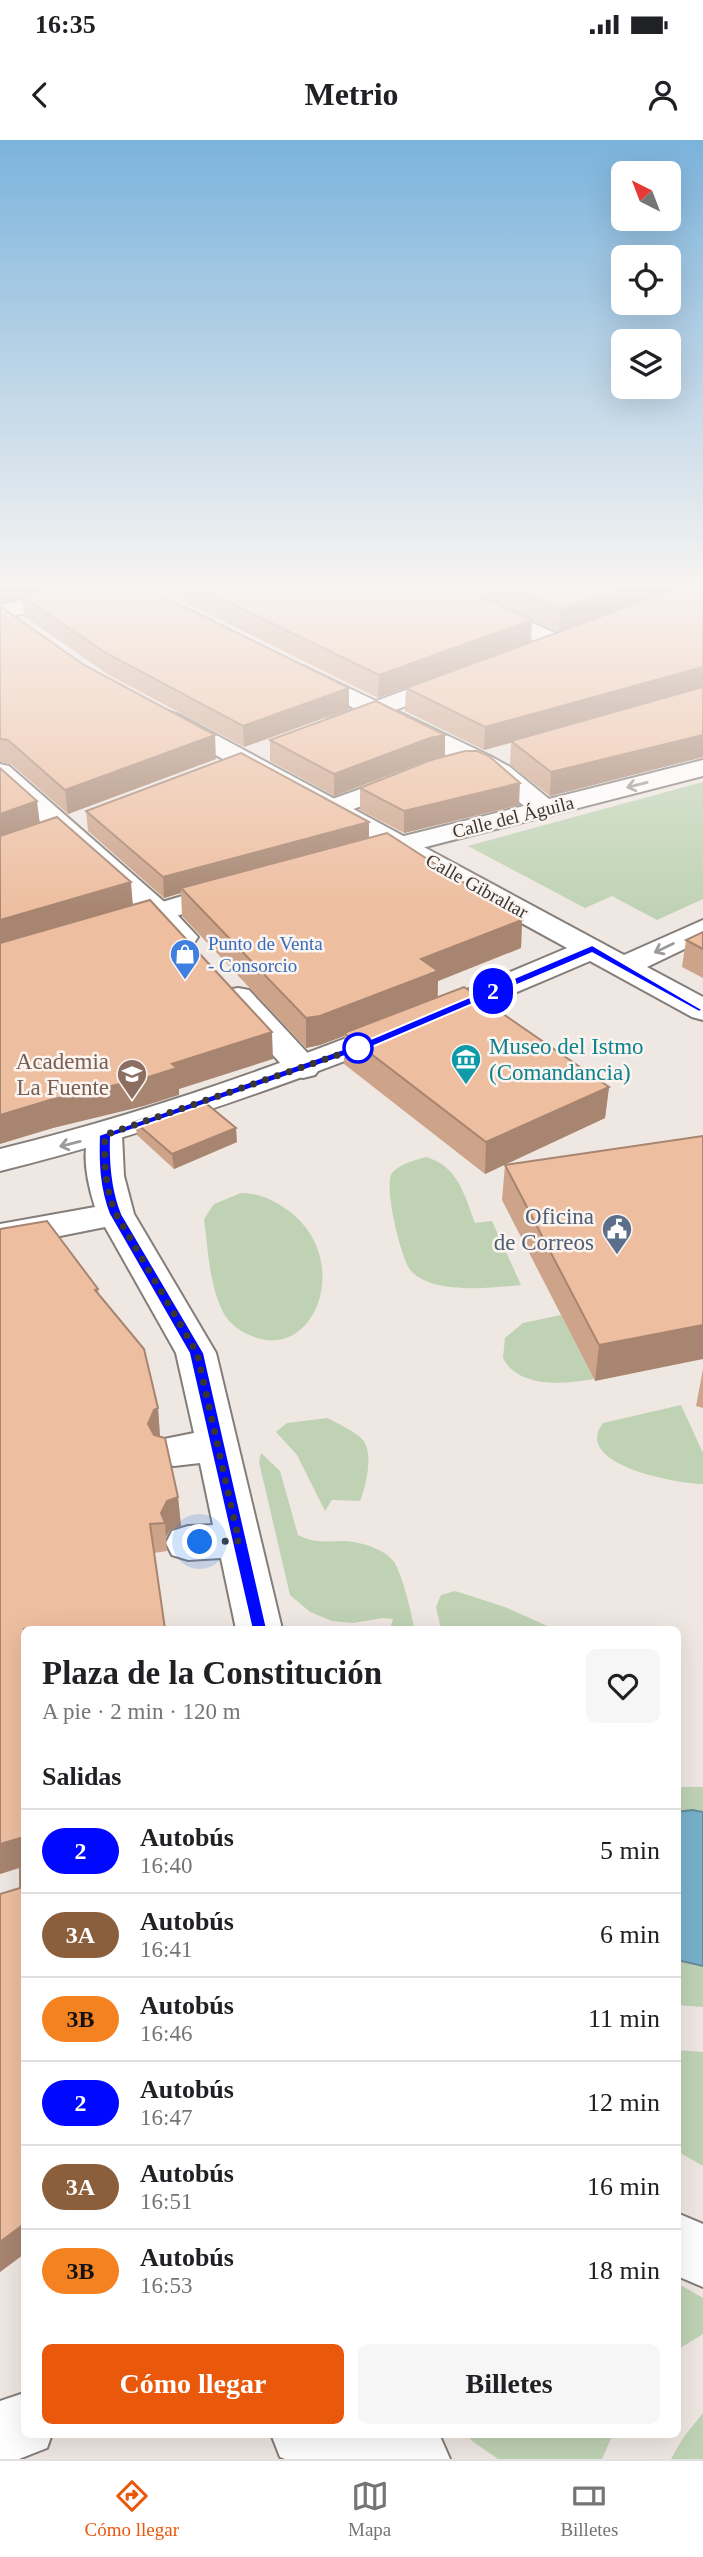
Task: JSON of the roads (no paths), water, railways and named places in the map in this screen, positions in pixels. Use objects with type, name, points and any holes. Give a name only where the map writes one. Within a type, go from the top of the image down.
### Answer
[{"type":"street","points":[[343,693],[481,762],[544,809]]},
{"type":"street","points":[[310,734],[418,693]]},
{"type":"street","name":"Calle Gibraltar","points":[[154,712],[258,754],[334,808],[703,1010]]},
{"type":"street","points":[[207,774],[258,754]]},
{"type":"street","points":[[334,808],[432,770],[513,754]]},
{"type":"street","name":"Calle del Águila","points":[[367,854],[703,768]]},
{"type":"street","points":[[0,772],[159,912],[303,1068]]},
{"type":"street","points":[[80,936],[258,883]]},
{"type":"street","points":[[624,966],[703,929]]},
{"type":"street","points":[[0,1160],[105,1149],[303,1068],[370,1044],[592,949]]},
{"type":"street","points":[[105,1149],[108,1196],[116,1214],[197,1353],[258,1626]]},
{"type":"street","points":[[0,1236],[116,1214]]},
{"type":"street","points":[[173,1451],[219,1446]]},
{"type":"street","points":[[188,1543],[239,1541]]},
{"type":"street","points":[[681,2245],[703,2257]]},
{"type":"street","points":[[0,2432],[21,2425]]},
{"type":"street","points":[[312,2438],[358,2459]]},
{"type":"street","points":[[404,2438],[417,2459]]},
{"type":"water","points":[[681,1811],[703,1812],[703,1966],[681,1961]]},
{"type":"place","name":"Punto de Venta - Consorcio","points":[[185,981]]},
{"type":"place","name":"Museo del Istmo (Comandancia)","points":[[466,1086]]},
{"type":"place","name":"Academia La Fuente","points":[[132,1101]]},
{"type":"place","name":"Oficina de Correos","points":[[617,1256]]}]
